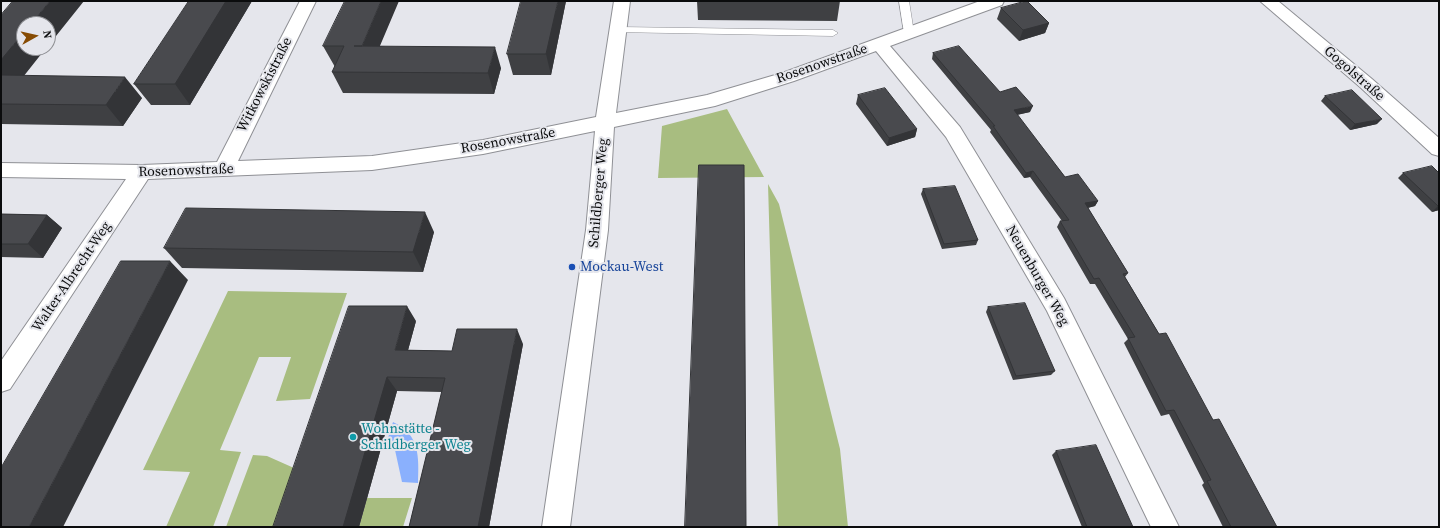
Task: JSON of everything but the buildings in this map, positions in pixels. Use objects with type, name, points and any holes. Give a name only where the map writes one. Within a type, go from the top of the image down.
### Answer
[{"type":"street","name":"Witkowskistraße","points":[[222,170],[308,1]]},
{"type":"street","name":"Schildberger Weg","points":[[556,527],[597,230],[605,123],[622,1]]},
{"type":"street","name":"Rosenowstraße","points":[[1,170],[142,172],[372,163],[483,147],[708,101],[788,77],[996,1]]},
{"type":"street","name":"Gogolstraße","points":[[1268,1],[1366,83],[1439,148]]},
{"type":"street","name":"Neuenburger Weg","points":[[879,44],[953,132],[1056,305],[1165,527]]},
{"type":"street","name":"Walter-Albrecht-Weg","points":[[1,381],[142,172]]},
{"type":"lane","points":[[904,1],[909,33]]},
{"type":"lane","points":[[618,30],[833,33]]},
{"type":"green space","points":[[727,109],[764,177],[658,178],[662,126]]},
{"type":"green space","points":[[768,184],[779,204],[840,449],[848,527],[778,527]]},
{"type":"green space","points":[[228,291],[347,293],[310,399],[276,401],[291,357],[259,357],[220,450],[241,452],[213,527],[166,527],[190,472],[143,470]]},
{"type":"green space","points":[[253,455],[267,456],[294,468],[274,527],[226,527]]},
{"type":"green space","points":[[367,498],[412,498],[403,527],[359,527]]},
{"type":"water","points":[[393,422],[402,427],[408,433],[416,447],[418,455],[418,483],[402,482],[395,450],[388,438]]},
{"type":"place","name":"Mockau-West","points":[[572,267]]},
{"type":"place","name":"Wohnstätte - Schildberger Weg","points":[[353,437]]}]
